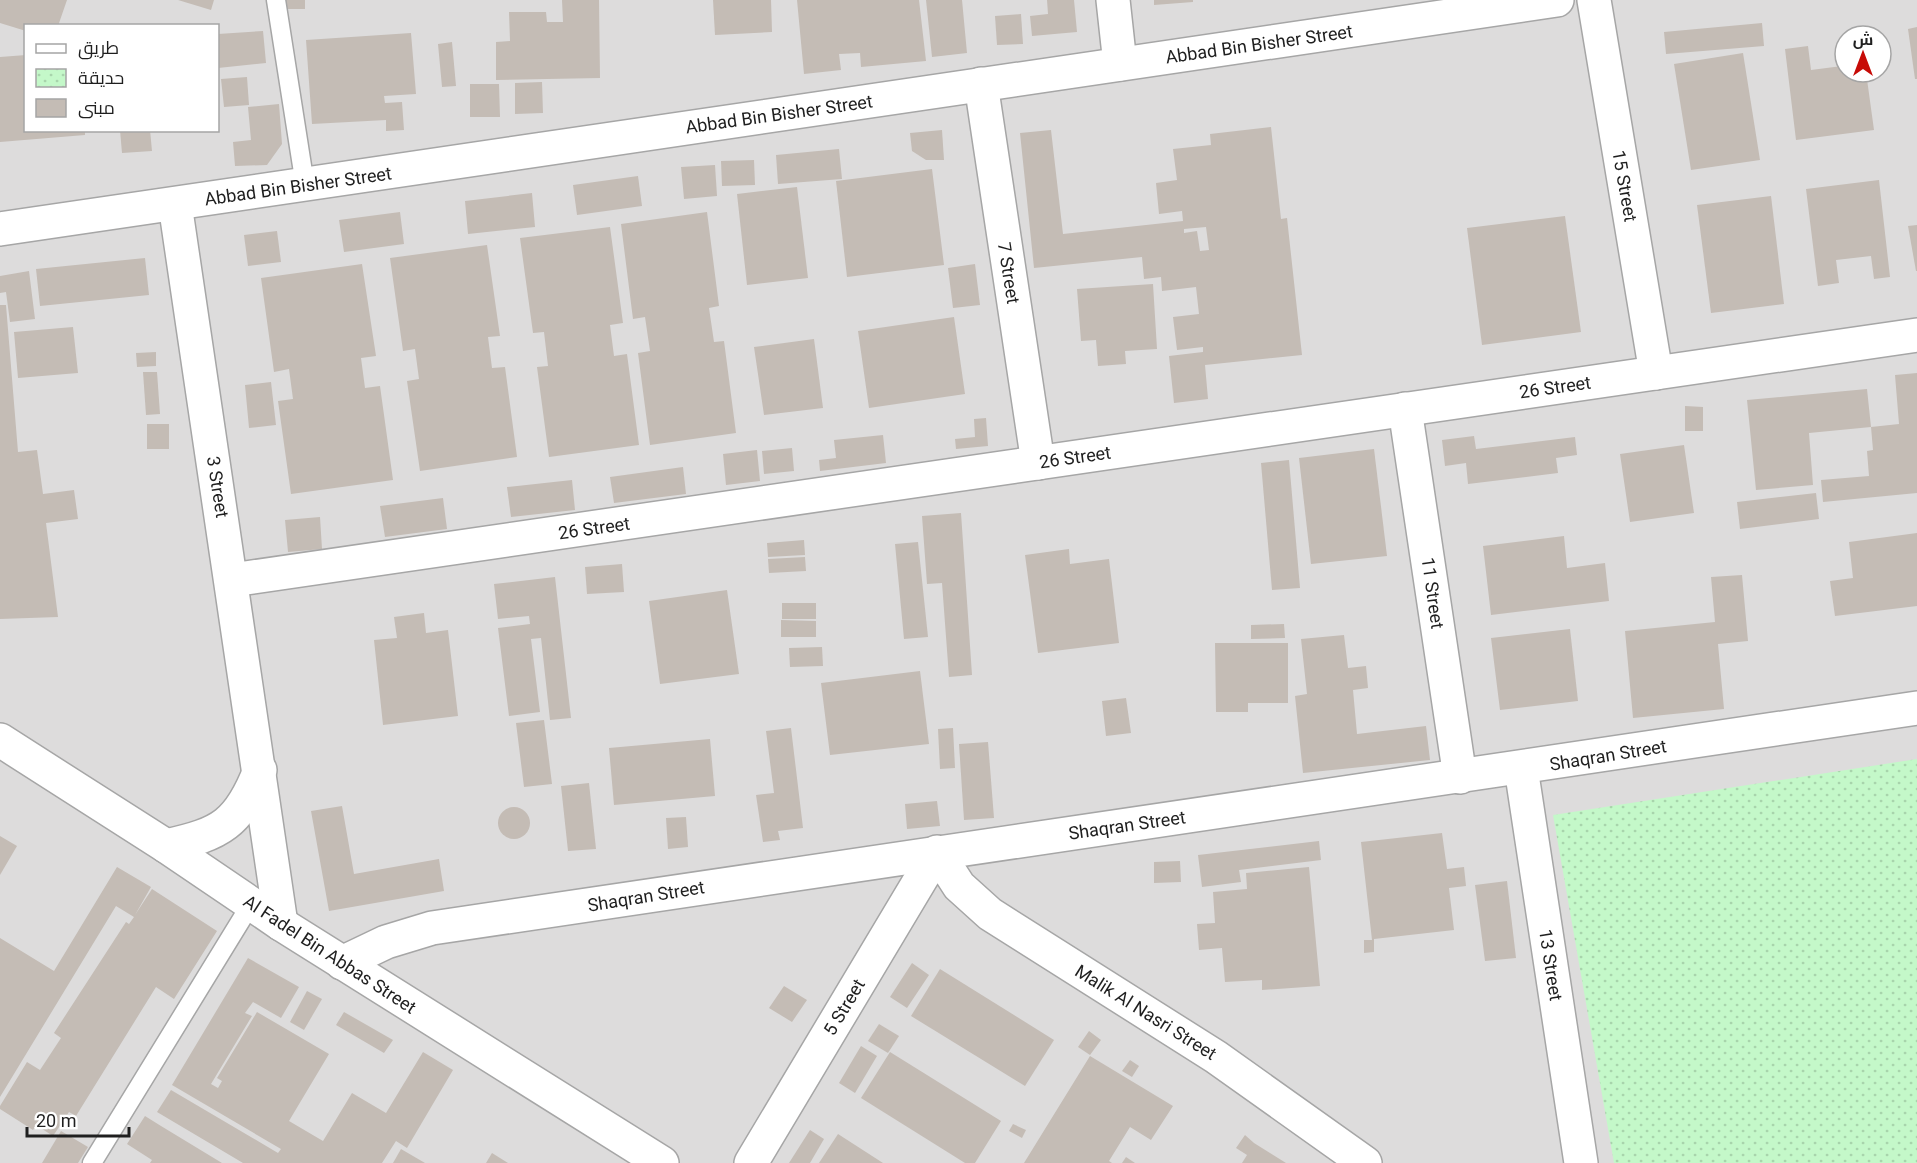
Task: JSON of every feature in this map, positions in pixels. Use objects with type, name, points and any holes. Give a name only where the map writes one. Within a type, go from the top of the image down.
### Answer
[{"type":"street","points":[[1113,0],[1120,64]]},
{"type":"street","name":"Abbad Bin Bisher Street","points":[[0,230],[1557,0]]},
{"type":"street","name":"15 Street","points":[[1594,0],[1656,373]]},
{"type":"street","name":"7 Street","points":[[981,84],[1038,463]]},
{"type":"street","name":"3 Street","points":[[175,204],[281,924]]},
{"type":"street","name":"26 Street","points":[[232,580],[1917,335]]},
{"type":"street","name":"11 Street","points":[[1406,409],[1460,777]]},
{"type":"street","name":"Shaqran Street","points":[[342,963],[386,942],[432,928],[1917,708]]},
{"type":"street","name":"Al Fadel Bin Abbas Street","points":[[0,740],[166,846],[342,963],[662,1163]]},
{"type":"street","name":"13 Street","points":[[1521,768],[1581,1163]]},
{"type":"street","points":[[166,846],[200,838],[230,823],[250,796],[260,770]]},
{"type":"street","name":"5 Street","points":[[751,1163],[937,852]]},
{"type":"street","name":"Malik Al Nasri Street","points":[[937,852],[959,886],[990,914],[1216,1057],[1365,1163]]},
{"type":"lane","points":[[276,0],[305,185]]},
{"type":"lane","points":[[92,1163],[250,904]]},
{"type":"shaded area","points":[[0,0],[1917,0],[1917,1163],[0,1163]]},
{"type":"green space","points":[[1917,759],[1917,1163],[1614,1163],[1553,815]]},
{"type":"building","points":[[0,0],[67,0],[59,24],[24,24],[24,30],[0,23]]},
{"type":"building","points":[[178,0],[214,0],[211,10]]},
{"type":"building","points":[[286,0],[305,0],[305,9],[286,9]]},
{"type":"building","points":[[562,0],[599,0],[600,78],[496,80],[496,42],[510,41],[509,12],[546,12],[547,22],[563,22]]},
{"type":"building","points":[[713,0],[771,0],[772,32],[715,35]]},
{"type":"building","points":[[797,0],[919,0],[926,61],[861,67],[860,53],[839,54],[841,70],[804,74]]},
{"type":"building","points":[[926,0],[962,0],[967,53],[932,57]]},
{"type":"building","points":[[1047,0],[1074,0],[1077,32],[1032,36],[1030,16],[1048,14]]},
{"type":"building","points":[[1154,0],[1193,0],[1193,2],[1154,5]]},
{"type":"building","points":[[1021,14],[1023,44],[997,45],[995,16]]},
{"type":"building","points":[[1762,23],[1764,46],[1666,54],[1664,32]]},
{"type":"building","points":[[1917,27],[1917,79],[1915,79],[1908,29]]},
{"type":"building","points":[[263,31],[266,63],[219,68],[219,34]]},
{"type":"building","points":[[411,33],[416,94],[384,96],[385,103],[402,102],[404,130],[386,131],[386,120],[312,124],[306,40]]},
{"type":"building","points":[[452,42],[456,86],[442,87],[438,44]]},
{"type":"building","points":[[1808,46],[1811,70],[1833,67],[1833,84],[1868,84],[1874,130],[1796,140],[1785,49]]},
{"type":"building","points":[[1743,53],[1760,160],[1691,170],[1674,64]]},
{"type":"building","points":[[24,55],[24,132],[85,132],[85,135],[0,142],[0,57]]},
{"type":"building","points":[[247,77],[249,105],[224,107],[221,79]]},
{"type":"building","points":[[542,82],[543,113],[515,114],[515,83]]},
{"type":"building","points":[[470,84],[499,84],[500,117],[470,117]]},
{"type":"building","points":[[279,104],[282,144],[267,165],[235,166],[233,142],[251,140],[248,107]]},
{"type":"building","points":[[1271,127],[1281,219],[1287,218],[1302,355],[1205,365],[1208,399],[1174,403],[1169,356],[1203,352],[1203,347],[1177,350],[1173,317],[1199,314],[1196,287],[1162,291],[1161,277],[1144,279],[1142,257],[1034,268],[1020,133],[1051,130],[1063,234],[1183,221],[1182,211],[1159,214],[1156,183],[1177,180],[1173,149],[1211,145],[1210,134]],"holes":[[[1206,227],[1209,250],[1200,251],[1197,231],[1184,233],[1184,229]]]},
{"type":"building","points":[[942,130],[944,160],[926,160],[912,151],[910,133]]},
{"type":"building","points":[[120,132],[150,132],[152,151],[122,153]]},
{"type":"building","points":[[839,149],[842,179],[778,184],[776,155]]},
{"type":"building","points":[[754,160],[755,185],[722,186],[721,161]]},
{"type":"building","points":[[715,165],[717,196],[684,199],[681,167]]},
{"type":"building","points":[[932,169],[944,265],[847,277],[836,181]]},
{"type":"building","points":[[638,176],[642,206],[577,215],[573,185]]},
{"type":"building","points":[[1879,180],[1890,277],[1874,279],[1871,256],[1836,260],[1839,283],[1818,286],[1806,189]]},
{"type":"building","points":[[797,187],[808,278],[747,285],[737,194]]},
{"type":"building","points":[[532,193],[535,227],[468,234],[465,201]]},
{"type":"building","points":[[1771,196],[1784,304],[1711,313],[1697,205]]},
{"type":"building","points":[[400,212],[404,244],[344,252],[339,220]]},
{"type":"building","points":[[707,212],[719,306],[709,308],[714,342],[724,341],[736,433],[650,445],[638,353],[650,351],[645,317],[633,319],[621,224]]},
{"type":"building","points":[[1565,216],[1581,332],[1482,345],[1467,228]]},
{"type":"building","points":[[1917,225],[1917,271],[1916,271],[1908,226]]},
{"type":"building","points":[[610,227],[623,323],[610,325],[614,356],[627,354],[639,445],[549,457],[537,367],[548,366],[544,332],[533,333],[520,238]]},
{"type":"building","points":[[277,231],[281,262],[248,266],[244,235]]},
{"type":"building","points":[[487,245],[500,336],[488,337],[492,368],[505,367],[517,457],[420,471],[407,381],[419,379],[415,349],[403,351],[390,258]]},
{"type":"building","points":[[145,258],[149,295],[40,306],[36,269]]},
{"type":"building","points":[[362,264],[376,356],[361,358],[365,388],[380,386],[393,480],[291,494],[278,401],[293,399],[289,369],[274,372],[261,278]]},
{"type":"building","points":[[975,264],[980,305],[953,308],[948,268]]},
{"type":"building","points":[[29,271],[35,319],[10,322],[6,292],[0,293],[0,276]]},
{"type":"building","points":[[1153,284],[1157,349],[1125,351],[1126,364],[1098,366],[1096,340],[1081,341],[1077,289]]},
{"type":"building","points":[[0,305],[6,305],[18,452],[37,450],[43,494],[74,490],[78,519],[46,523],[58,617],[0,619]]},
{"type":"building","points":[[954,317],[965,394],[869,408],[858,331]]},
{"type":"building","points":[[73,327],[78,373],[18,378],[14,332]]},
{"type":"building","points":[[814,339],[823,408],[764,415],[754,347]]},
{"type":"building","points":[[156,352],[156,366],[137,367],[136,353]]},
{"type":"building","points":[[143,372],[157,372],[160,414],[146,415]]},
{"type":"building","points":[[1917,373],[1917,493],[1823,502],[1821,480],[1869,476],[1867,451],[1873,450],[1871,427],[1899,424],[1895,375]]},
{"type":"building","points":[[271,382],[276,425],[249,428],[245,385]]},
{"type":"building","points":[[1867,389],[1871,427],[1809,433],[1813,485],[1756,490],[1747,400]]},
{"type":"building","points":[[1685,406],[1703,407],[1703,431],[1685,431]]},
{"type":"building","points":[[986,418],[988,446],[956,449],[955,439],[975,437],[974,419]]},
{"type":"building","points":[[147,424],[169,424],[169,449],[147,449]]},
{"type":"building","points":[[883,435],[886,463],[820,471],[819,460],[836,458],[834,440]]},
{"type":"building","points":[[1474,436],[1476,449],[1575,437],[1577,455],[1556,458],[1558,473],[1468,484],[1466,463],[1445,466],[1442,440]]},
{"type":"building","points":[[1684,445],[1694,513],[1630,522],[1620,454]]},
{"type":"building","points":[[792,448],[794,471],[764,474],[762,451]]},
{"type":"building","points":[[1374,449],[1387,556],[1311,564],[1299,458]]},
{"type":"building","points":[[757,450],[760,481],[726,485],[723,454]]},
{"type":"building","points":[[1289,460],[1300,588],[1272,590],[1261,463]]},
{"type":"building","points":[[683,467],[686,494],[614,503],[610,477]]},
{"type":"building","points":[[572,480],[575,510],[511,517],[507,487]]},
{"type":"building","points":[[1816,493],[1819,519],[1740,529],[1737,502]]},
{"type":"building","points":[[443,498],[447,529],[385,537],[380,506]]},
{"type":"building","points":[[961,513],[972,675],[949,677],[942,583],[927,584],[922,516]]},
{"type":"building","points":[[320,517],[322,549],[288,552],[285,520]]},
{"type":"building","points":[[1917,533],[1917,606],[1835,616],[1830,581],[1853,578],[1849,542]]},
{"type":"building","points":[[1564,536],[1567,568],[1605,563],[1609,601],[1491,615],[1483,546]]},
{"type":"building","points":[[804,540],[805,555],[768,557],[767,543]]},
{"type":"building","points":[[918,542],[928,637],[904,639],[895,544]]},
{"type":"building","points":[[1069,549],[1070,564],[1109,559],[1119,643],[1038,653],[1025,555]]},
{"type":"building","points":[[805,557],[806,571],[769,573],[768,559]]},
{"type":"building","points":[[622,564],[624,592],[587,594],[585,567]]},
{"type":"building","points":[[1742,575],[1748,641],[1718,644],[1724,709],[1633,718],[1625,631],[1715,622],[1711,577]]},
{"type":"building","points":[[555,577],[571,718],[550,720],[541,638],[531,639],[540,712],[509,716],[498,628],[530,624],[529,616],[498,619],[494,584]]},
{"type":"building","points":[[727,590],[739,674],[660,684],[649,601]]},
{"type":"building","points":[[782,603],[816,603],[816,619],[782,619]]},
{"type":"building","points":[[424,613],[426,633],[448,630],[458,716],[383,725],[374,640],[397,638],[394,617]]},
{"type":"building","points":[[781,620],[816,621],[816,637],[781,637]]},
{"type":"building","points":[[1284,624],[1285,638],[1251,639],[1251,625]]},
{"type":"building","points":[[1570,629],[1578,701],[1500,710],[1491,638]]},
{"type":"building","points":[[1344,635],[1348,668],[1366,666],[1368,688],[1353,690],[1357,734],[1426,726],[1430,760],[1303,773],[1295,696],[1307,694],[1301,639]]},
{"type":"building","points":[[1215,643],[1288,643],[1288,703],[1248,703],[1248,712],[1216,712]]},
{"type":"building","points":[[822,647],[823,666],[790,667],[789,648]]},
{"type":"building","points":[[920,671],[929,744],[830,755],[821,683]]},
{"type":"building","points":[[1126,698],[1131,733],[1106,736],[1102,701]]},
{"type":"building","points":[[544,720],[552,784],[524,787],[516,723]]},
{"type":"building","points":[[791,728],[803,828],[778,831],[780,840],[763,842],[756,795],[774,793],[766,731]]},
{"type":"building","points":[[953,728],[955,768],[940,769],[938,729]]},
{"type":"building","points":[[710,739],[715,796],[614,805],[609,748]]},
{"type":"building","points":[[988,742],[994,818],[964,820],[959,744]]},
{"type":"building","points":[[589,783],[596,849],[568,851],[561,786]]},
{"type":"building","points":[[937,801],[940,826],[907,829],[905,804]]},
{"type":"building","points":[[342,806],[354,874],[439,859],[444,891],[329,911],[311,811]]},
{"type":"building","points":[[514,807],[525,812],[530,823],[525,834],[514,839],[503,834],[498,823],[503,812]]},
{"type":"building","points":[[686,817],[688,847],[668,849],[666,818]]},
{"type":"building","points":[[1442,833],[1447,869],[1464,867],[1466,886],[1449,888],[1454,930],[1374,939],[1374,952],[1364,953],[1364,940],[1372,940],[1361,842]]},
{"type":"building","points":[[0,836],[17,846],[0,875]]},
{"type":"building","points":[[1319,841],[1321,860],[1239,870],[1241,882],[1202,887],[1198,855]]},
{"type":"building","points":[[1180,861],[1181,882],[1154,883],[1154,862]]},
{"type":"building","points":[[117,867],[151,887],[135,915],[152,889],[217,931],[174,999],[156,987],[76,1116],[69,1112],[53,1136],[36,1125],[33,1130],[0,1109],[0,1106],[27,1062],[40,1070],[61,1038],[54,1033],[126,922],[129,924],[134,917],[116,906],[0,1097],[0,938],[54,971]]},
{"type":"building","points":[[1309,867],[1320,986],[1262,990],[1262,980],[1225,982],[1222,948],[1199,950],[1197,924],[1215,923],[1213,892],[1247,889],[1246,873]]},
{"type":"building","points":[[1507,881],[1516,958],[1485,961],[1475,885]]},
{"type":"building","points":[[248,958],[299,987],[281,1018],[253,1002],[245,1013],[252,1016],[211,1084],[218,1088],[222,1081],[217,1078],[257,1012],[329,1054],[289,1121],[323,1141],[352,1093],[386,1113],[423,1052],[453,1070],[407,1148],[396,1141],[382,1163],[243,1163],[157,1112],[171,1090],[278,1153],[281,1149],[172,1085]]},
{"type":"building","points":[[912,963],[929,975],[907,1008],[890,997]]},
{"type":"building","points":[[940,969],[1054,1040],[1025,1086],[911,1016]]},
{"type":"building","points":[[784,986],[807,1000],[792,1022],[769,1008]]},
{"type":"building","points":[[307,991],[322,999],[304,1030],[290,1022]]},
{"type":"building","points":[[344,1012],[393,1040],[384,1053],[336,1025]]},
{"type":"building","points":[[879,1024],[899,1036],[888,1053],[868,1041]]},
{"type":"building","points":[[1089,1031],[1101,1040],[1090,1055],[1078,1047]]},
{"type":"building","points":[[861,1046],[877,1056],[855,1093],[839,1083]]},
{"type":"building","points":[[890,1052],[1001,1121],[975,1163],[965,1163],[861,1098]]},
{"type":"building","points":[[1090,1056],[1173,1106],[1151,1140],[1130,1127],[1109,1161],[1112,1163],[1024,1163]]},
{"type":"building","points":[[1130,1060],[1139,1066],[1132,1077],[1122,1071]]},
{"type":"building","points":[[145,1116],[222,1163],[150,1163],[152,1160],[127,1144]]},
{"type":"building","points":[[1013,1124],[1026,1130],[1022,1138],[1009,1131]]},
{"type":"building","points":[[810,1130],[824,1139],[810,1163],[789,1163]]},
{"type":"building","points":[[61,1131],[88,1147],[78,1163],[42,1163]]},
{"type":"building","points":[[838,1134],[883,1163],[819,1163]]},
{"type":"building","points":[[1245,1135],[1286,1163],[1242,1163],[1247,1155],[1236,1148]]},
{"type":"building","points":[[401,1149],[425,1163],[393,1163]]},
{"type":"building","points":[[492,1153],[508,1163],[486,1163]]},
{"type":"building","points":[[1126,1157],[1135,1163],[1122,1163]]}]
